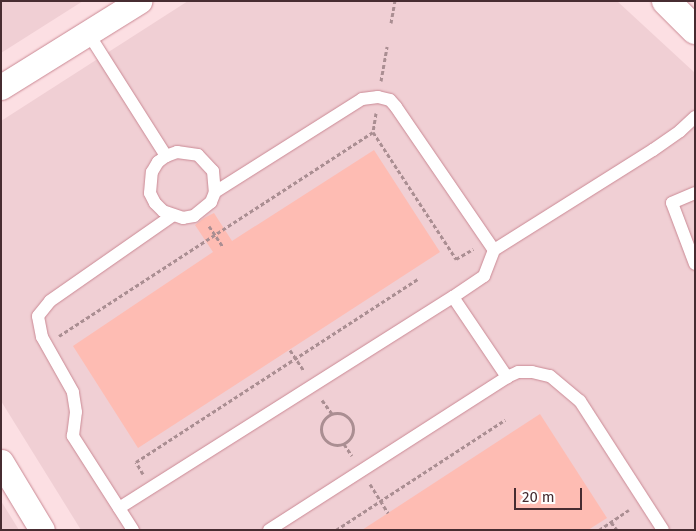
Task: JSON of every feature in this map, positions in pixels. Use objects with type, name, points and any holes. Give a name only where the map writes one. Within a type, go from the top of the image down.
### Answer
[{"type":"street","points":[[1,87],[139,1]]},
{"type":"street","points":[[666,1],[695,30]]},
{"type":"street","points":[[1,462],[42,530]]},
{"type":"lane","points":[[88,33],[166,156]]},
{"type":"lane","points":[[215,192],[362,99],[378,97],[390,100],[396,107],[494,250]]},
{"type":"lane","points":[[119,508],[454,297],[484,276],[494,250],[653,150],[680,131],[695,117]]},
{"type":"lane","points":[[177,152],[198,155],[213,171],[215,192],[211,202],[194,216],[183,218],[172,216],[159,207],[150,193],[152,172],[158,162],[166,156],[177,152]]},
{"type":"lane","points":[[695,193],[672,204],[695,264]]},
{"type":"lane","points":[[133,530],[73,436],[76,412],[74,392],[42,337],[38,316],[50,301],[172,216]]},
{"type":"lane","points":[[454,297],[507,377]]},
{"type":"lane","points":[[269,530],[507,377],[518,372],[532,372],[550,376],[575,396],[616,453],[664,530]]},
{"type":"path","points":[[391,23],[395,1]]},
{"type":"path","points":[[380,86],[387,47]]},
{"type":"path","points":[[376,110],[373,132],[456,259],[474,248]]},
{"type":"path","points":[[57,338],[373,132]]},
{"type":"path","points":[[204,218],[223,247]]},
{"type":"path","points":[[148,481],[136,462],[418,279]]},
{"type":"path","points":[[290,350],[307,376]]},
{"type":"path","points":[[324,402],[332,414]]},
{"type":"path","points":[[332,414],[342,414],[351,421],[352,436],[344,444],[334,445],[322,436],[324,421],[332,414]]},
{"type":"path","points":[[336,530],[505,420]]},
{"type":"path","points":[[344,444],[352,456]]},
{"type":"path","points":[[368,482],[388,513]]},
{"type":"path","points":[[599,530],[634,507]]},
{"type":"path","points":[[611,522],[617,530]]},
{"type":"shaded area","points":[[1,1],[83,1],[1,53]]},
{"type":"shaded area","points":[[188,1],[617,1],[695,73],[695,530],[81,530],[1,401],[1,121]]},
{"type":"shaded area","points":[[1,501],[19,530],[1,530]]},
{"type":"building","points":[[374,150],[440,252],[138,448],[73,346],[213,252],[195,225],[204,218],[214,213],[232,241]]},
{"type":"building","points":[[540,414],[607,518],[588,530],[362,530]]}]
